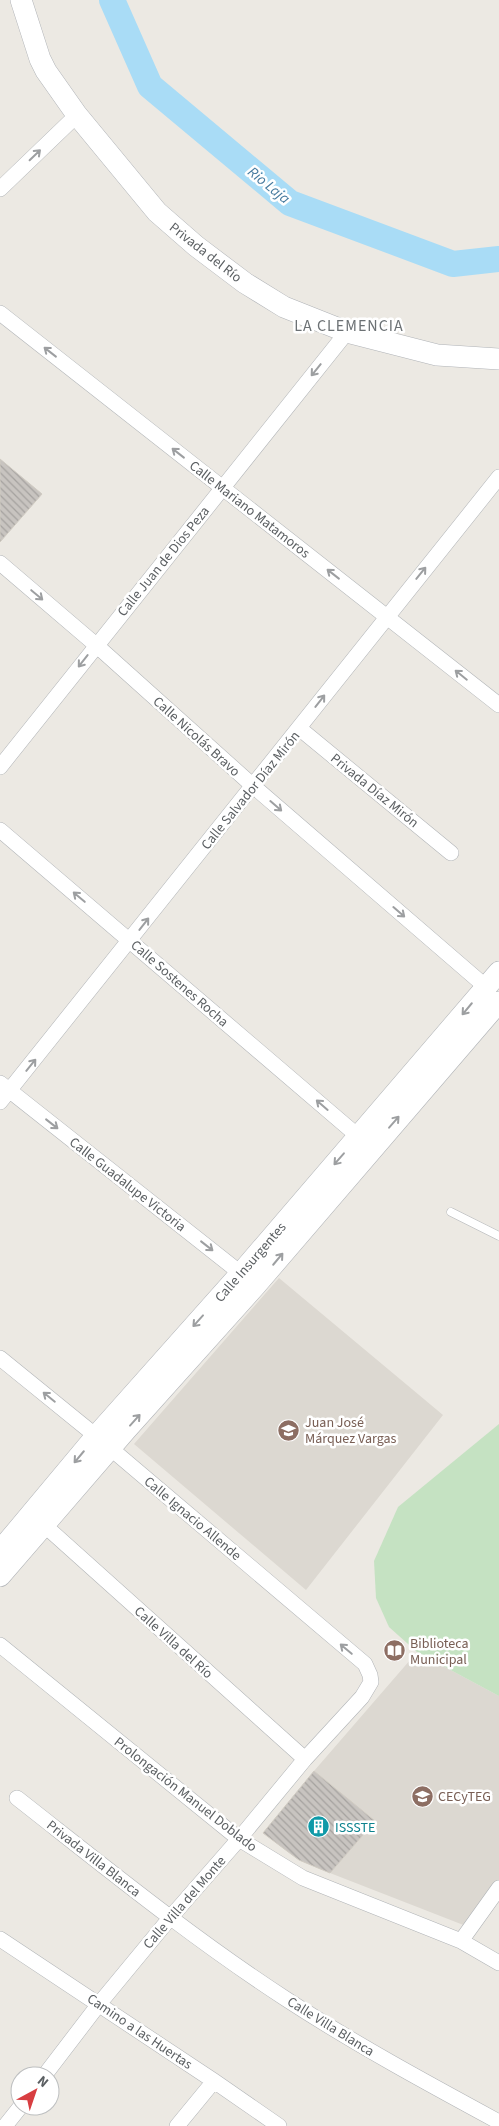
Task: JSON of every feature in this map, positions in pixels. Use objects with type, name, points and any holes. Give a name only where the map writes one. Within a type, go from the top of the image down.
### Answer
[{"type":"main road","name":"Privada del Río","points":[[20,0],[43,65],[77,115],[157,212],[196,246],[262,295],[284,307],[347,332],[438,355],[499,359]]},
{"type":"main road","name":"Calle Insurgentes","points":[[249,1279],[359,1137],[495,987]]},
{"type":"main road","name":"Calle Insurgentes","points":[[0,1552],[104,1442],[249,1279],[495,987]]},
{"type":"main road","name":"Calle Insurgentes","points":[[0,1576],[43,1524],[104,1442]]},
{"type":"street","points":[[0,190],[77,115]]},
{"type":"street","name":"Calle Mariano Matamoros","points":[[0,313],[499,705]]},
{"type":"street","name":"Calle Juan de Dios Peza","points":[[0,767],[96,644],[347,332]]},
{"type":"street","name":"Calle Salvador Díaz Mirón","points":[[3,1092],[131,941],[252,785],[499,476]]},
{"type":"street","name":"Calle Nicolás Bravo","points":[[0,563],[96,644],[252,785],[495,987]]},
{"type":"street","name":"Privada Díaz Mirón","points":[[299,728],[451,853]]},
{"type":"street","name":"Calle Sostenes Rocha","points":[[0,830],[359,1137]]},
{"type":"street","name":"Calle Guadalupe Victoria","points":[[3,1092],[249,1279]]},
{"type":"street","name":"Calle Ignacio Allende","points":[[0,1358],[104,1442],[365,1664],[370,1675],[369,1688]]},
{"type":"street","name":"Calle Villa del Río","points":[[43,1524],[305,1760]]},
{"type":"street","name":"Prolongación Manuel Doblado","points":[[0,1645],[239,1840],[303,1878],[461,1941],[499,1963]]},
{"type":"street","name":"Calle Villa del Monte","points":[[52,2066],[99,2004],[170,1918],[369,1688]]},
{"type":"street","name":"Privada Villa Blanca","points":[[17,1798],[170,1918]]},
{"type":"street","points":[[461,1941],[499,1888]]},
{"type":"street","name":"Calle Villa Blanca","points":[[170,1918],[286,1999],[382,2058],[499,2122]]},
{"type":"street","name":"Camino a las Huertas","points":[[0,1939],[214,2081],[278,2126]]},
{"type":"street","points":[[177,2126],[214,2081]]},
{"type":"street","points":[[5,2126],[13,2116]]},
{"type":"lane","points":[[451,1212],[499,1236]]},
{"type":"shaded area","name":"Juan José Márquez Vargas","points":[[279,1278],[443,1415],[306,1590],[134,1444]]},
{"type":"shaded area","name":"CECyTEG","points":[[417,1652],[499,1696],[499,1881],[466,1926],[330,1873],[375,1821],[314,1771]]},
{"type":"green space","points":[[499,1424],[499,1696],[417,1652],[389,1627],[376,1598],[374,1561],[398,1507]]},
{"type":"building","points":[[0,459],[42,494],[0,542]]},
{"type":"building","name":"ISSSTE","points":[[314,1771],[375,1821],[330,1873],[299,1860],[263,1833]]},
{"type":"waterway","name":"Rio Laja","points":[[112,0],[150,86],[290,203],[453,264],[499,259]]},
{"type":"place","name":"Juan José Márquez Vargas","points":[[289,1430]]},
{"type":"place","name":"Biblioteca Municipal","points":[[394,1651]]},
{"type":"place","name":"CECyTEG","points":[[422,1796]]},
{"type":"place","name":"ISSSTE","points":[[319,1827]]},
{"type":"district","name":"LA CLEMENCIA","points":[[349,325]]}]
